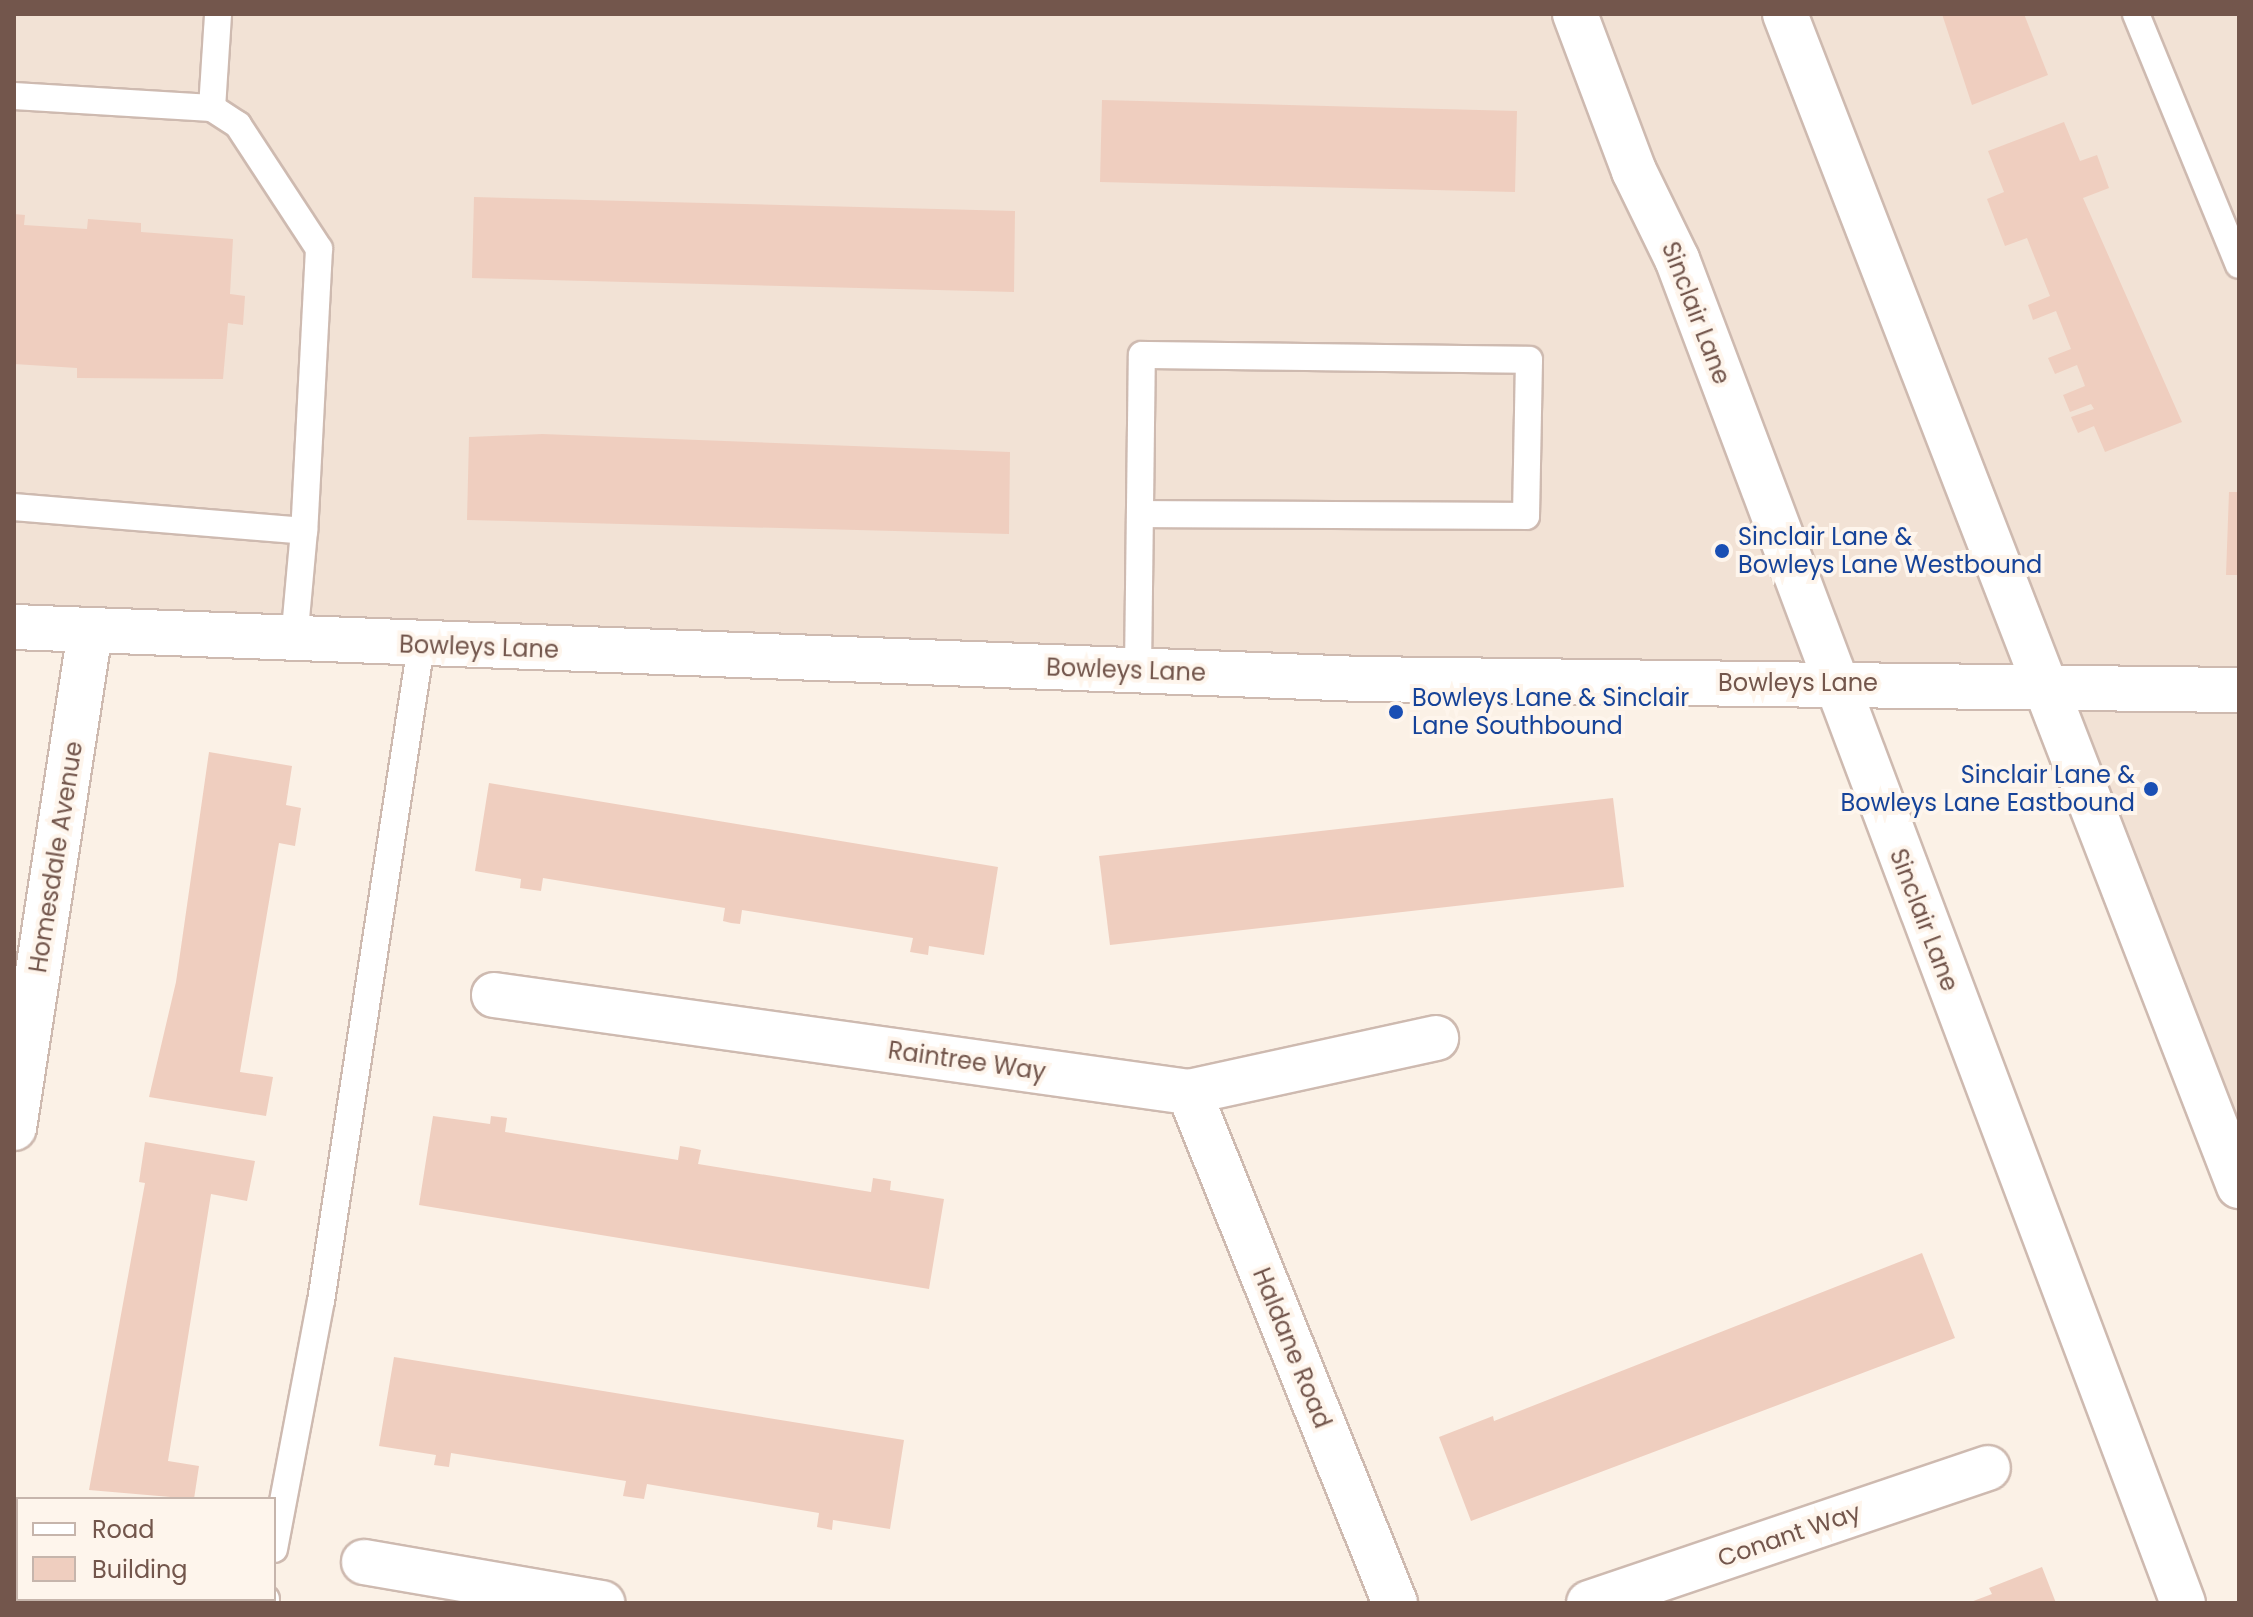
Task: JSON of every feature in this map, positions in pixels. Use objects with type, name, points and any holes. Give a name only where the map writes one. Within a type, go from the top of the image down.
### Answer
[{"type":"street","name":"Sinclair Lane","points":[[1575,14],[1634,171],[1677,259],[2183,1603]]},
{"type":"street","points":[[1785,14],[2041,684],[2239,1186]]},
{"type":"street","name":"Bowleys Lane","points":[[14,627],[90,634],[1138,670],[1835,684],[2041,684],[2239,690]]},
{"type":"street","name":"Homesdale Avenue","points":[[14,1128],[90,634]]},
{"type":"street","name":"Raintree Way","points":[[494,995],[1189,1092],[1436,1038]]},
{"type":"street","name":"Haldane Road","points":[[1189,1092],[1395,1603]]},
{"type":"street","name":"Conant Way","points":[[1589,1603],[1988,1468]]},
{"type":"street","points":[[364,1562],[602,1603]]},
{"type":"lane","points":[[212,108],[218,14]]},
{"type":"lane","points":[[2136,14],[2239,265]]},
{"type":"lane","points":[[14,96],[212,108],[238,125],[319,249],[304,531],[294,641]]},
{"type":"lane","points":[[1138,670],[1142,355],[1529,360],[1526,516],[1141,514]]},
{"type":"lane","points":[[14,507],[304,531]]},
{"type":"lane","points":[[276,1538],[330,1244],[421,645]]},
{"type":"shaded area","points":[[14,14],[2239,14],[2239,1186],[2041,684],[14,627]]},
{"type":"building","points":[[1942,14],[2024,14],[2048,75],[1972,105]]},
{"type":"building","points":[[1102,100],[1517,111],[1515,192],[1100,182]]},
{"type":"building","points":[[2064,122],[2080,161],[2097,155],[2109,188],[2083,198],[2182,422],[2105,452],[2094,426],[2078,433],[2071,417],[2094,409],[2091,404],[2070,412],[2063,395],[2085,386],[2077,365],[2055,374],[2048,358],[2071,349],[2056,311],[2033,320],[2028,305],[2050,296],[2027,238],[2005,246],[1987,199],[2004,192],[1988,151]]},
{"type":"building","points":[[474,197],[1015,211],[1014,292],[472,278]]},
{"type":"building","points":[[14,214],[25,215],[24,225],[87,229],[88,219],[141,223],[141,232],[233,239],[230,294],[245,296],[243,325],[228,323],[223,379],[77,378],[77,368],[14,364]]},
{"type":"building","points":[[542,434],[1010,452],[1009,534],[467,520],[469,437]]},
{"type":"building","points":[[2229,492],[2239,492],[2239,575],[2226,575]]},
{"type":"building","points":[[209,752],[292,766],[286,805],[301,808],[295,846],[279,843],[240,1072],[273,1077],[266,1116],[149,1097],[176,982]]},
{"type":"building","points":[[489,783],[998,867],[984,955],[929,946],[928,955],[910,952],[913,938],[742,910],[740,924],[731,923],[723,921],[725,908],[543,878],[541,891],[520,888],[521,879],[475,871]]},
{"type":"building","points":[[1613,798],[1624,887],[1110,945],[1099,856]]},
{"type":"building","points":[[433,1116],[490,1124],[491,1116],[507,1118],[505,1132],[678,1160],[680,1146],[701,1150],[698,1164],[871,1192],[873,1178],[891,1181],[890,1190],[944,1199],[929,1289],[419,1205]]},
{"type":"building","points":[[145,1142],[255,1161],[247,1201],[211,1194],[168,1461],[199,1466],[194,1497],[89,1490],[145,1183],[139,1182]]},
{"type":"building","points":[[1922,1253],[1955,1338],[1471,1521],[1439,1437],[1493,1416],[1494,1421]]},
{"type":"building","points":[[394,1357],[904,1440],[890,1529],[833,1520],[832,1530],[817,1527],[819,1513],[647,1484],[644,1499],[623,1496],[626,1481],[451,1453],[449,1467],[434,1465],[436,1455],[379,1446]]},
{"type":"building","points":[[2042,1567],[2056,1603],[1968,1603],[1992,1594],[1989,1588]]},
{"type":"building","points":[[56,1601],[106,1601],[55,1603]]},
{"type":"place","name":"Sinclair Lane & Bowleys Lane Westbound","points":[[1722,551]]},
{"type":"place","name":"Bowleys Lane & Sinclair Lane Southbound","points":[[1396,712]]},
{"type":"place","name":"Sinclair Lane & Bowleys Lane Eastbound","points":[[2151,789]]}]
